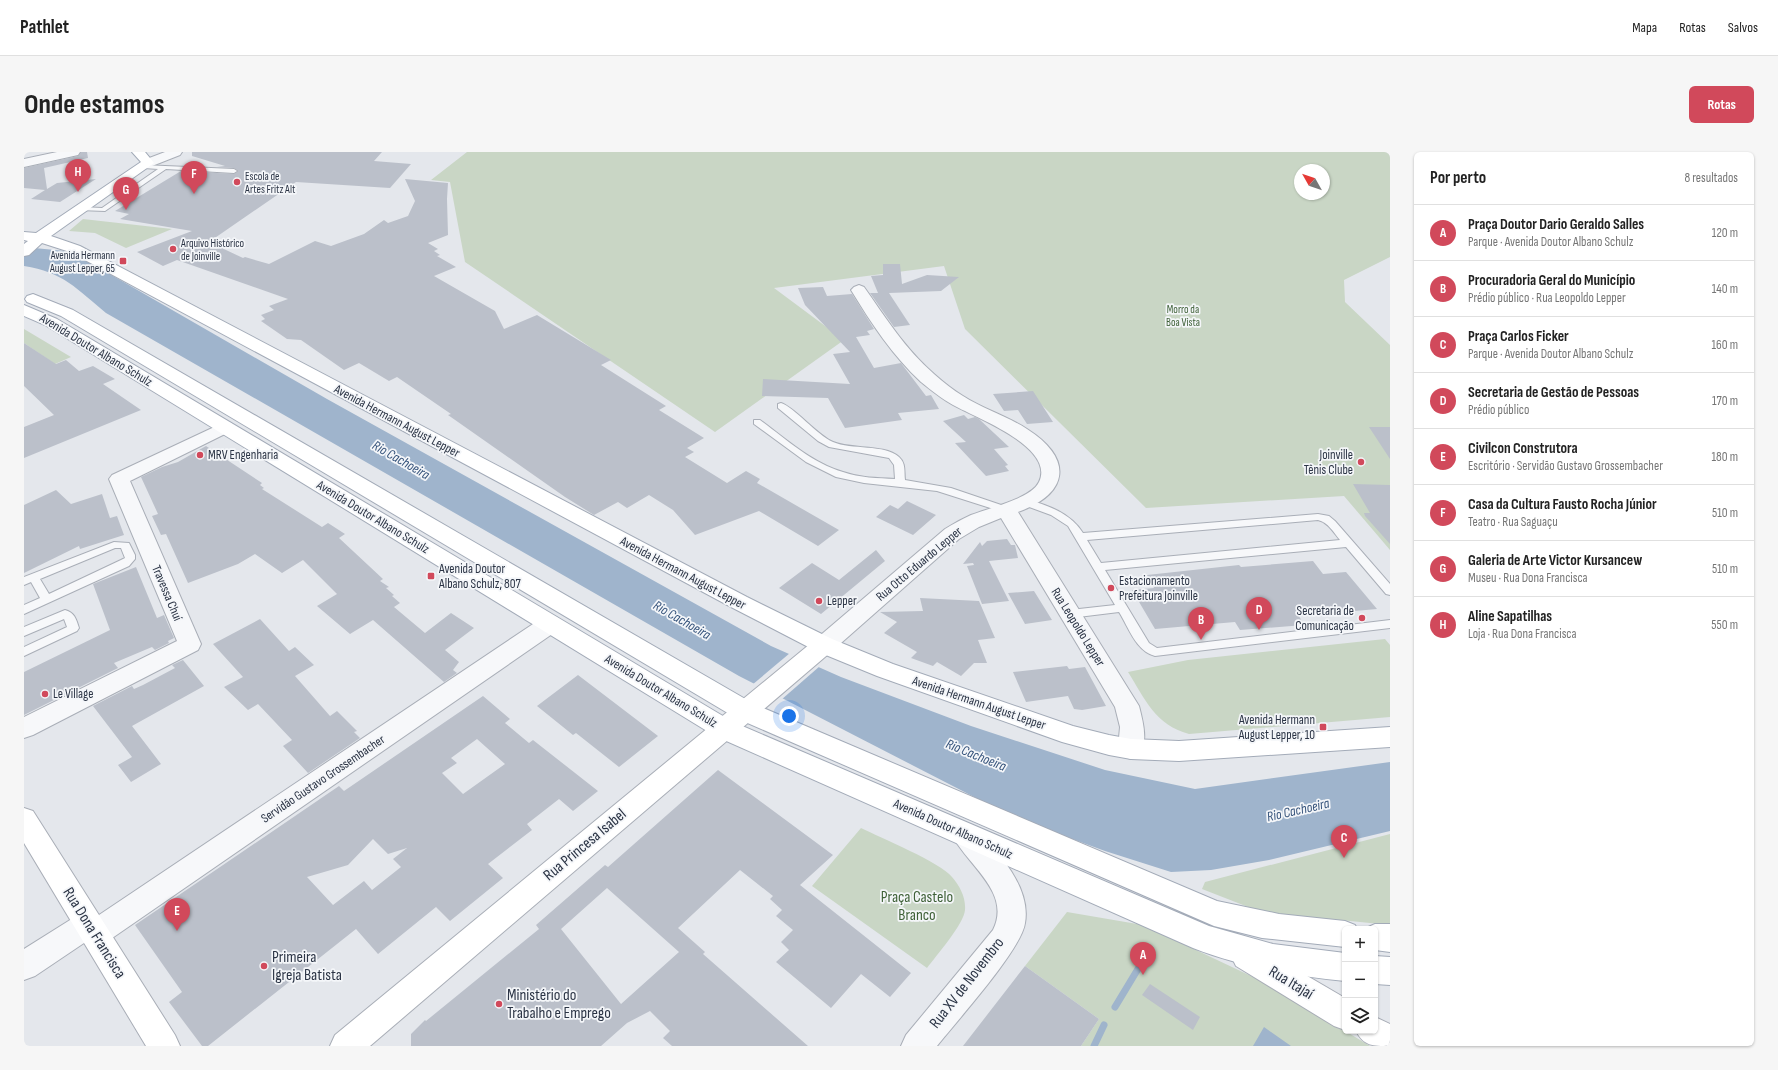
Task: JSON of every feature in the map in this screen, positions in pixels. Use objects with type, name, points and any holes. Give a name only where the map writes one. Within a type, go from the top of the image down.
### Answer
[{"type":"main road","points":[[30,242],[67,219],[146,164],[138,152]]},
{"type":"main road","points":[[24,231],[67,219]]},
{"type":"main road","name":"Avenida Hermann August Lepper","points":[[30,242],[61,243],[75,249],[739,602],[817,651],[885,670],[1071,735],[1131,748],[1179,751],[1390,737]]},
{"type":"main road","name":"Avenida Doutor Albano Schulz","points":[[24,296],[44,302],[67,313],[751,707],[1214,913],[1238,921],[1273,927],[1342,934]]},
{"type":"main road","name":"Avenida Doutor Albano Schulz","points":[[24,310],[51,322],[724,729],[1203,938],[1238,951],[1274,959],[1342,967]]},
{"type":"main road","name":"Rua Princesa Isabel","points":[[346,1046],[817,651]]},
{"type":"main road","name":"Rua Dona Francisca","points":[[24,819],[164,1046]]},
{"type":"main road","points":[[1378,937],[1390,938]]},
{"type":"main road","name":"Rua Itajaí","points":[[1238,951],[1342,1013]]},
{"type":"main road","points":[[1378,970],[1390,971]]},
{"type":"main road","points":[[1377,1034],[1390,1042]]},
{"type":"street","points":[[24,163],[74,152]]},
{"type":"street","points":[[146,164],[176,152]]},
{"type":"street","name":"Rua Otto Eduardo Lepper","points":[[817,651],[952,534],[980,519],[1016,506],[1042,491],[1050,478],[1049,467],[1041,451],[1027,437],[956,399],[929,380],[885,332],[859,290]]},
{"type":"street","name":"Travessa Chuí","points":[[24,728],[190,644],[118,479],[225,427]]},
{"type":"street","name":"Rua Leopoldo Lepper","points":[[1016,506],[1070,614],[1127,706],[1132,727],[1131,748]]},
{"type":"street","name":"Servidão Gustavo Grossembacher","points":[[24,966],[92,929],[550,624]]},
{"type":"street","name":"Rua XV de Novembro","points":[[917,1046],[1003,940],[1011,924],[1012,909],[1007,890],[995,871],[966,835]]},
{"type":"lane","points":[[146,164],[165,167],[234,172]]},
{"type":"lane","points":[[81,209],[103,210],[165,167]]},
{"type":"lane","points":[[781,406],[821,439],[832,445],[886,454],[895,457],[900,463],[900,483]]},
{"type":"lane","points":[[757,422],[809,460],[829,471],[858,480],[900,483],[947,490],[1064,518],[1072,524],[1082,537],[1145,646],[1155,652],[1390,624]]},
{"type":"lane","points":[[1082,537],[1318,517],[1325,518],[1349,543],[1390,591]]},
{"type":"lane","points":[[1099,567],[1349,543]]},
{"type":"lane","points":[[24,610],[47,600],[130,559],[130,555],[125,545],[114,545],[29,579],[47,600]]},
{"type":"lane","points":[[1070,614],[1123,608]]},
{"type":"lane","points":[[24,632],[65,614],[69,616],[73,625],[73,628],[69,631],[24,652]]},
{"type":"green space","name":"Morro da Boa Vista","points":[[467,152],[1390,152],[1390,257],[1344,280],[1345,302],[1390,345],[1390,550],[1344,496],[1146,508],[965,329],[944,266],[774,288],[844,340],[715,432],[465,262],[450,182],[431,180]]},
{"type":"green space","points":[[83,219],[172,229],[126,248],[95,233],[69,231]]},
{"type":"green space","points":[[24,329],[71,357],[55,364],[24,343]]},
{"type":"green space","points":[[1385,639],[1390,645],[1390,717],[1189,734],[1177,730],[1159,718],[1152,710],[1128,672],[1188,660]]},
{"type":"green space","name":"Praça Castelo Branco","points":[[861,828],[936,864],[952,877],[962,892],[965,901],[965,910],[960,923],[927,968],[812,886]]},
{"type":"green space","points":[[1390,834],[1390,925],[1261,912],[1202,889],[1205,882]]},
{"type":"green space","points":[[1067,912],[1143,925],[1268,984],[1342,1029],[1342,1034],[1350,1034],[1370,1046],[1081,1046],[1099,1019],[1025,966]]},
{"type":"water","name":"Rio Cachoeira","points":[[24,247],[65,251],[75,254],[327,399],[771,646],[841,677],[971,726],[1105,770],[1195,789],[1390,762],[1390,831],[1269,860],[1211,870],[1171,872],[1105,851],[1037,826],[982,801],[739,676],[106,313],[78,289],[59,277],[49,272],[24,266]]},
{"type":"water","points":[[1264,1027],[1291,1046],[1253,1046]]},
{"type":"pier","points":[[790,653],[820,666],[781,700],[752,685]]},
{"type":"building","points":[[81,152],[87,152],[88,158],[44,168],[47,189],[57,183],[96,179],[60,202],[31,199],[45,190],[24,188],[24,168],[78,156]]},
{"type":"building","points":[[192,152],[382,152],[374,161],[411,164],[390,188],[296,182],[209,242],[243,258],[245,257],[269,264],[315,241],[331,246],[364,234],[384,220],[388,223],[408,216],[415,201],[405,179],[448,183],[448,235],[428,243],[438,249],[434,251],[440,255],[437,256],[456,267],[434,276],[495,311],[504,329],[537,315],[611,360],[601,365],[666,406],[659,410],[704,438],[687,448],[694,452],[685,457],[727,483],[746,471],[760,479],[757,483],[839,530],[818,546],[759,511],[695,535],[673,510],[649,495],[627,508],[618,502],[594,515],[565,497],[448,415],[451,414],[397,377],[389,381],[359,363],[344,370],[301,340],[287,339],[261,321],[265,319],[261,315],[274,310],[269,306],[288,299],[177,260],[163,266],[137,252],[192,231],[120,219],[129,214],[115,211],[181,171],[234,174],[238,171],[234,168],[217,167],[225,166],[192,156]]},
{"type":"building","points":[[883,264],[900,264],[902,284],[927,275],[959,277],[941,291],[889,293],[910,325],[894,327],[870,293],[878,293],[871,276],[883,275]]},
{"type":"building","points":[[823,287],[827,296],[852,294],[874,329],[867,331],[870,335],[856,337],[874,368],[901,363],[926,396],[931,395],[939,409],[898,413],[902,420],[845,428],[828,398],[762,396],[763,379],[850,384],[833,354],[850,352],[805,305],[798,288]]},
{"type":"building","points":[[24,343],[56,364],[66,360],[79,371],[93,366],[115,379],[103,384],[141,410],[24,458],[24,427],[54,415],[24,386]]},
{"type":"building","points":[[1033,391],[1053,422],[1027,424],[1018,410],[1004,411],[993,394]]},
{"type":"building","points":[[964,415],[968,419],[975,417],[979,419],[1009,447],[994,449],[1008,465],[1005,466],[1009,471],[986,476],[955,443],[966,442],[943,421]]},
{"type":"building","points":[[1369,427],[1390,427],[1390,459]]},
{"type":"building","points":[[206,446],[262,483],[260,485],[264,488],[262,489],[322,527],[328,523],[345,534],[339,538],[383,579],[380,581],[389,587],[386,588],[400,603],[394,607],[425,633],[451,613],[474,628],[445,650],[459,662],[453,670],[457,673],[444,682],[373,620],[350,634],[317,606],[337,594],[303,560],[282,573],[255,554],[238,564],[188,583],[166,534],[161,535],[152,516],[158,514],[141,477],[162,467],[178,462]]},
{"type":"building","points":[[1353,484],[1390,485],[1390,544],[1365,516],[1364,513],[1370,513]]},
{"type":"building","points":[[56,490],[71,504],[102,494],[110,518],[117,516],[124,535],[80,549],[79,546],[24,573],[24,505]]},
{"type":"building","points":[[907,501],[936,515],[913,535],[876,517],[890,505],[898,509]]},
{"type":"building","points":[[1007,539],[1011,545],[1015,545],[1018,558],[989,561],[1009,601],[982,604],[967,566],[974,565],[973,563],[963,564],[980,542],[982,546],[987,541]]},
{"type":"building","name":"Lepper","points":[[876,550],[885,561],[821,614],[779,588],[812,563],[839,580]]},
{"type":"building","points":[[1313,561],[1323,574],[1346,572],[1377,609],[1299,616],[1304,625],[1240,630],[1235,622],[1155,629],[1132,590],[1154,588],[1147,575],[1239,565],[1241,567]]},
{"type":"building","points":[[136,567],[157,618],[164,615],[174,638],[168,641],[169,643],[155,650],[152,647],[114,663],[118,668],[24,715],[24,672],[110,630],[93,584]]},
{"type":"building","points":[[1034,591],[1052,620],[1025,624],[1008,593]]},
{"type":"building","points":[[920,598],[979,601],[995,638],[978,640],[987,663],[974,663],[961,676],[937,662],[933,666],[911,658],[917,652],[884,633],[897,622],[880,612],[923,611]]},
{"type":"building","points":[[260,619],[289,651],[295,647],[314,665],[295,676],[330,716],[337,711],[357,731],[354,732],[360,738],[308,773],[283,746],[292,740],[258,704],[248,710],[224,687],[243,677],[213,644]]},
{"type":"building","points":[[183,660],[204,686],[132,726],[161,764],[131,782],[118,765],[132,757],[93,706],[132,686],[134,689],[143,685],[175,668],[172,665]]},
{"type":"building","points":[[1067,666],[1069,669],[1085,667],[1106,706],[1082,710],[1074,709],[1068,696],[1026,702],[1013,672]]},
{"type":"building","points":[[578,675],[658,736],[619,767],[576,733],[573,735],[537,706]]},
{"type":"building","points":[[483,696],[510,719],[505,723],[529,743],[533,740],[598,791],[573,811],[559,799],[527,824],[532,830],[488,864],[503,878],[450,921],[436,907],[378,954],[356,929],[208,1046],[202,1046],[169,1002],[182,992],[135,925],[339,786],[344,791]],"holes":[[[477,739],[505,764],[463,794],[442,773],[457,763],[451,758]],[[373,839],[388,854],[407,848],[393,859],[401,867],[372,890],[364,881],[333,905],[307,877],[348,865]]]},
{"type":"building","points":[[718,770],[833,855],[800,885],[911,973],[890,997],[861,974],[831,1008],[776,962],[789,950],[781,942],[793,930],[776,916],[782,910],[770,899],[773,896],[740,870],[678,928],[705,952],[703,954],[808,1046],[672,1046],[663,1038],[670,1031],[650,1011],[627,1023],[601,1046],[411,1046],[411,1034],[425,1020],[426,1021],[539,929],[536,925],[605,865],[608,867]],"holes":[[[607,888],[679,952],[621,1004],[561,929]]]},
{"type":"building","points":[[1025,966],[1099,1019],[1081,1046],[963,1046]]},
{"type":"building","points":[[1150,984],[1200,1017],[1193,1030],[1142,995]]},
{"type":"waterway","points":[[1115,1007],[1150,949]]},
{"type":"waterway","points":[[1094,1046],[1104,1025]]},
{"type":"place","name":"Escola de Artes Fritz Alt","points":[[237,182]]},
{"type":"place","name":"Aline Sapatilhas","points":[[78,192]]},
{"type":"place","name":"Casa da Cultura Fausto Rocha Júnior","points":[[194,194]]},
{"type":"place","name":"Galeria de Arte Victor Kursancew","points":[[126,210]]},
{"type":"place","name":"Arquivo Histórico de Joinville","points":[[173,249]]},
{"type":"place","name":"Avenida Hermann August Lepper, 65","points":[[123,261]]},
{"type":"place","name":"MRV Engenharia","points":[[200,455]]},
{"type":"place","name":"Joinville Tênis Clube","points":[[1361,462]]},
{"type":"place","name":"Avenida Doutor Albano Schulz, 807","points":[[431,576]]},
{"type":"place","name":"Estacionamento Prefeitura Joinville","points":[[1111,588]]},
{"type":"place","name":"Lepper","points":[[819,601]]},
{"type":"place","name":"Secretaria de Comunicação","points":[[1362,618]]},
{"type":"place","name":"Secretaria de Gestão de Pessoas","points":[[1259,630]]},
{"type":"place","name":"Procuradoria Geral do Município","points":[[1201,640]]},
{"type":"place","name":"Le Village","points":[[45,694]]},
{"type":"place","name":"Avenida Hermann August Lepper, 10","points":[[1323,727]]},
{"type":"place","name":"Praça Carlos Ficker","points":[[1344,858]]},
{"type":"place","name":"Civilcon Construtora","points":[[177,931]]},
{"type":"place","name":"Primeira Igreja Batista","points":[[264,966]]},
{"type":"place","name":"Praça Doutor Dario Geraldo Salles","points":[[1143,975]]},
{"type":"place","name":"Ministério do Trabalho e Emprego","points":[[499,1004]]}]
